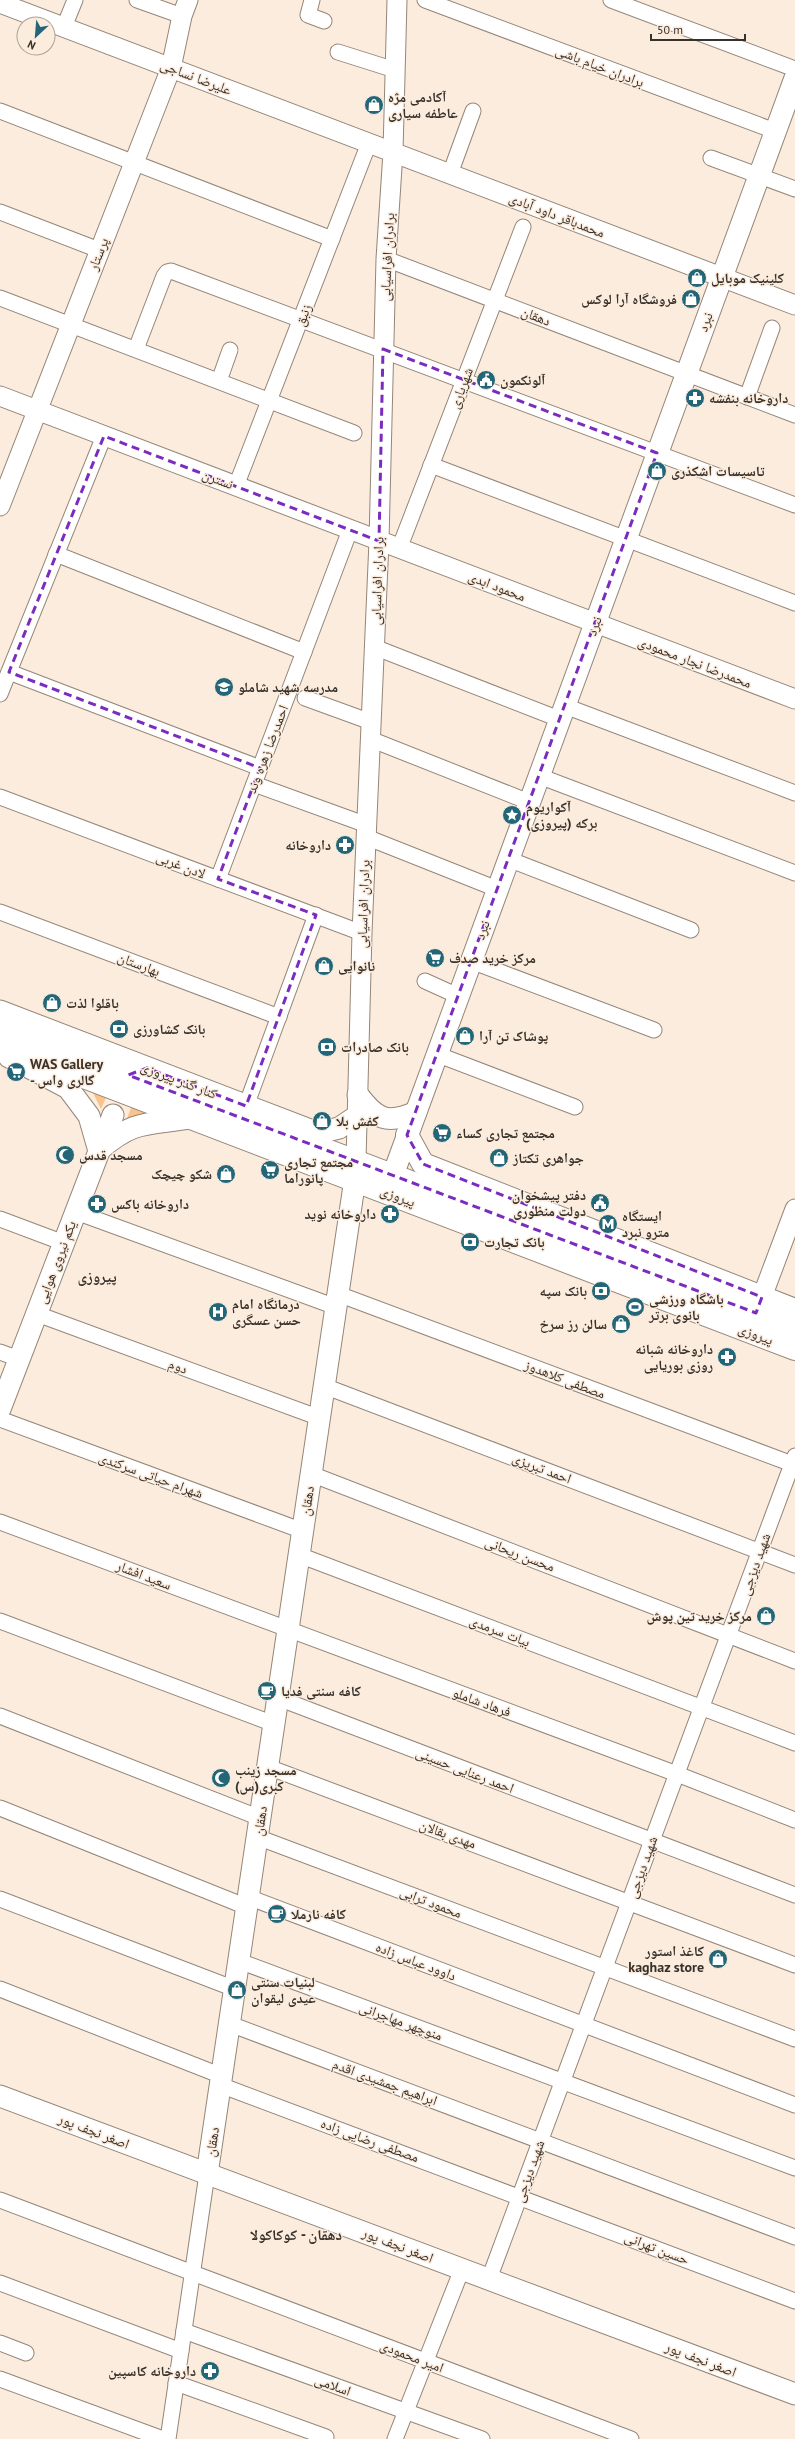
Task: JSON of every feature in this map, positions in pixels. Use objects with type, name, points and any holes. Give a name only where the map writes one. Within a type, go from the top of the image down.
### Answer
[{"type":"main road","name":"نبرد","points":[[393,1175],[436,1054],[794,80]]},
{"type":"main road","name":"کنار گذر پیروزی","points":[[0,1011],[131,1067],[246,1106],[318,1133],[339,1128],[357,1116]]},
{"type":"main road","name":"پیروزی","points":[[0,1026],[131,1067],[355,1170],[795,1349]]},
{"type":"main road","name":"پیروزی","points":[[0,1045],[191,1118],[355,1170],[393,1175],[618,1260],[759,1305],[795,1328]]},
{"type":"main road","points":[[0,1053],[68,1088],[89,1116],[99,1151],[132,1127],[146,1122],[191,1118]]},
{"type":"main road","points":[[358,1095],[374,1114],[384,1119],[396,1119],[416,1112]]},
{"type":"main road","name":"یکم نیروی هوایی","points":[[0,1409],[113,1115]]},
{"type":"main road","points":[[407,1136],[423,1164],[647,1252],[759,1305],[795,1310]]},
{"type":"main road","name":"دهقان","points":[[207,2174],[320,1418],[355,1170]]},
{"type":"main road","points":[[556,1216],[573,1244]]},
{"type":"main road","points":[[618,1260],[647,1252]]},
{"type":"main road","name":"اصغر نجف پور","points":[[0,2096],[795,2394]]},
{"type":"street","points":[[64,27],[74,0]]},
{"type":"street","points":[[137,0],[185,8]]},
{"type":"street","points":[[312,0],[308,15],[324,21]]},
{"type":"street","name":"برادران افراسیابی","points":[[355,1170],[362,933],[379,541],[386,259],[393,152],[398,0]]},
{"type":"street","name":"برادران خیام باشی","points":[[425,0],[775,132]]},
{"type":"street","points":[[611,0],[794,80]]},
{"type":"street","name":"علیرضا نساجی","points":[[0,3],[393,152]]},
{"type":"street","name":"پرستار","points":[[0,506],[171,68],[185,8]]},
{"type":"street","points":[[338,52],[395,70]]},
{"type":"street","points":[[0,111],[332,239]]},
{"type":"street","points":[[450,174],[473,111]]},
{"type":"street","name":"زنبق","points":[[236,486],[369,143]]},
{"type":"street","name":"محمدباقر داود آبادی","points":[[393,152],[795,305]]},
{"type":"street","points":[[711,158],[795,189]]},
{"type":"street","points":[[0,212],[99,250]]},
{"type":"street","name":"شهریاری","points":[[399,549],[523,227]]},
{"type":"street","name":"دهقان","points":[[386,259],[795,415]]},
{"type":"street","points":[[136,349],[167,272],[171,271],[301,318],[795,505]]},
{"type":"street","points":[[0,298],[354,433]]},
{"type":"street","points":[[747,397],[772,328]]},
{"type":"street","points":[[219,381],[230,350]]},
{"type":"street","name":"نسترن","points":[[0,396],[399,549]]},
{"type":"street","points":[[0,694],[104,436]]},
{"type":"street","points":[[431,465],[795,603]]},
{"type":"street","name":"احمدرضا زهره وند","points":[[218,879],[350,530]]},
{"type":"street","name":"محمود ابدی","points":[[399,549],[595,624]]},
{"type":"street","points":[[56,554],[304,652]]},
{"type":"street","name":"محمدرضا نجار محمودی","points":[[595,624],[795,699]]},
{"type":"street","points":[[374,647],[795,792]]},
{"type":"street","points":[[9,672],[260,768]]},
{"type":"street","points":[[305,698],[371,731],[529,802]]},
{"type":"street","points":[[539,776],[795,873]]},
{"type":"street","points":[[254,784],[366,831],[497,889]]},
{"type":"street","name":"لادن غربی","points":[[0,797],[362,933]]},
{"type":"street","points":[[508,860],[691,930]]},
{"type":"street","name":"بهارستان","points":[[0,912],[279,1017]]},
{"type":"street","points":[[246,1106],[316,916]]},
{"type":"street","points":[[471,961],[654,1030]]},
{"type":"street","points":[[425,981],[458,996]]},
{"type":"street","points":[[436,1054],[575,1107]]},
{"type":"street","name":"مصطفی کلاهدوز","points":[[76,1212],[337,1300],[794,1461]]},
{"type":"street","points":[[759,1305],[794,1216]]},
{"type":"street","points":[[0,1219],[64,1243]]},
{"type":"street","name":"دوم","points":[[36,1314],[320,1418]]},
{"type":"street","points":[[0,1352],[19,1359]]},
{"type":"street","name":"احمد تبریزی","points":[[324,1386],[795,1565]]},
{"type":"street","name":"شهرام حیاتی سرکندی","points":[[0,1419],[303,1531]]},
{"type":"street","name":"شهید دیزجی","points":[[489,2279],[794,1461]]},
{"type":"street","name":"محسن ریحانی","points":[[311,1474],[795,1661]]},
{"type":"street","name":"سعید افشار","points":[[0,1522],[288,1629]]},
{"type":"street","name":"بیات سرمدی","points":[[299,1555],[795,1743]]},
{"type":"street","points":[[0,1621],[274,1724]]},
{"type":"street","name":"فرهاد شاملو","points":[[288,1629],[677,1774],[795,1820]]},
{"type":"street","name":"احمد رعنایی حسینی","points":[[278,1698],[795,1895]]},
{"type":"street","name":"محمود ترابی","points":[[0,1716],[259,1828],[605,1967],[795,2039]]},
{"type":"street","name":"مهدی بقالان","points":[[268,1767],[629,1901],[795,1965]]},
{"type":"street","name":"داوود عباس زاده","points":[[0,1808],[248,1902],[584,2024],[795,2105]]},
{"type":"street","points":[[0,1899],[235,1989]]},
{"type":"street","name":"منوچهر مهاجرانی","points":[[239,1961],[795,2168]]},
{"type":"street","name":"مصطفی رضایی زاده","points":[[0,1989],[221,2080],[520,2196]]},
{"type":"street","name":"ابراهیم جمشیدی اقدم","points":[[230,2024],[795,2237]]},
{"type":"street","name":"دهقان","points":[[168,2439],[207,2174]]},
{"type":"street","name":"حسین تهرانی","points":[[520,2196],[795,2301]]},
{"type":"street","name":"امیر محمودی","points":[[0,2200],[632,2439]]},
{"type":"street","points":[[395,2439],[462,2269]]},
{"type":"street","points":[[0,2283],[181,2351]]},
{"type":"street","name":"اسلامی","points":[[184,2331],[482,2439]]},
{"type":"street","points":[[0,2343],[26,2353]]},
{"type":"street","points":[[0,2379],[163,2439]]},
{"type":"street","points":[[176,2383],[326,2437]]},
{"type":"highlighted area","points":[[383,349],[657,453],[407,1135],[423,1164],[762,1297],[756,1313],[128,1075],[147,1068],[246,1106],[316,915],[218,879],[260,768],[9,672],[104,436],[379,541]]},
{"type":"shaded area","points":[[89,1085],[108,1093],[101,1109]]},
{"type":"shaded area","points":[[133,1103],[153,1111],[127,1118]]},
{"type":"place","name":"آکادمی مژه عاطفه سیاری","points":[[374,105]]},
{"type":"place","name":"کلینیک موبایل","points":[[697,278]]},
{"type":"place","name":"فروشگاه آرا لوکس","points":[[691,299]]},
{"type":"place","name":"آلونکمون","points":[[486,380]]},
{"type":"place","name":"داروخانه بنفشه","points":[[695,398]]},
{"type":"place","name":"تاسیسات اشکذری","points":[[657,471]]},
{"type":"place","name":"مدرسه شهید شاملو","points":[[224,687]]},
{"type":"place","name":"آکواریوم برکه (پیروزی)","points":[[512,815]]},
{"type":"place","name":"داروخانه","points":[[345,845]]},
{"type":"place","name":"مرکز خرید صدف","points":[[435,958]]},
{"type":"place","name":"نانوایی","points":[[324,966]]},
{"type":"place","name":"باقلوا لذت","points":[[52,1003]]},
{"type":"place","name":"بانک کشاورزی","points":[[119,1029]]},
{"type":"place","name":"پوشاک تن آرا","points":[[465,1036]]},
{"type":"place","name":"بانک صادرات","points":[[327,1047]]},
{"type":"place","name":"WAS Gallery - گالری واس","points":[[16,1072]]},
{"type":"place","name":"کفش بلا","points":[[322,1121]]},
{"type":"place","name":"مجتمع تجاری کساء","points":[[442,1133]]},
{"type":"place","name":"مسجد قدس","points":[[65,1155]]},
{"type":"place","name":"جواهری تکتاز","points":[[499,1158]]},
{"type":"place","name":"مجتمع تجاری پانوراما","points":[[270,1170]]},
{"type":"place","name":"شکو چیچک","points":[[226,1174]]},
{"type":"place","name":"دفتر پیشخوان دولت‌ منظوری","points":[[600,1203]]},
{"type":"place","name":"داروخانه باکس","points":[[97,1204]]},
{"type":"place","name":"داروخانه نوید","points":[[390,1214]]},
{"type":"place","name":"ایستگاه مترو نبرد","points":[[608,1224]]},
{"type":"place","name":"بانک تجارت","points":[[470,1242]]},
{"type":"place","name":"بانک سپه","points":[[601,1291]]},
{"type":"place","name":"باشگاه ورزشی بانوی برتر","points":[[635,1307]]},
{"type":"place","name":"درمانگاه امام حسن عسگری","points":[[218,1312]]},
{"type":"place","name":"سالن رز سرخ","points":[[621,1324]]},
{"type":"place","name":"داروخانه شبانه روزی بوریایی","points":[[727,1357]]},
{"type":"place","name":"مرکز خرید تین پوش","points":[[766,1616]]},
{"type":"place","name":"کافه سنتی فدیا","points":[[267,1691]]},
{"type":"place","name":"مسجد زینب کبری(س)","points":[[221,1778]]},
{"type":"place","name":"کافه نارملا","points":[[277,1914]]},
{"type":"place","name":"کاغذ استور kaghaz store","points":[[718,1959]]},
{"type":"place","name":"لبنیات سنتی عیدی لیقوان","points":[[237,1990]]},
{"type":"place","name":"داروخانه کاسپین","points":[[210,2371]]},
{"type":"district","name":"پیروزی","points":[[97,1277]]},
{"type":"district","name":"دهقان - کوکاکولا","points":[[296,2235]]}]
